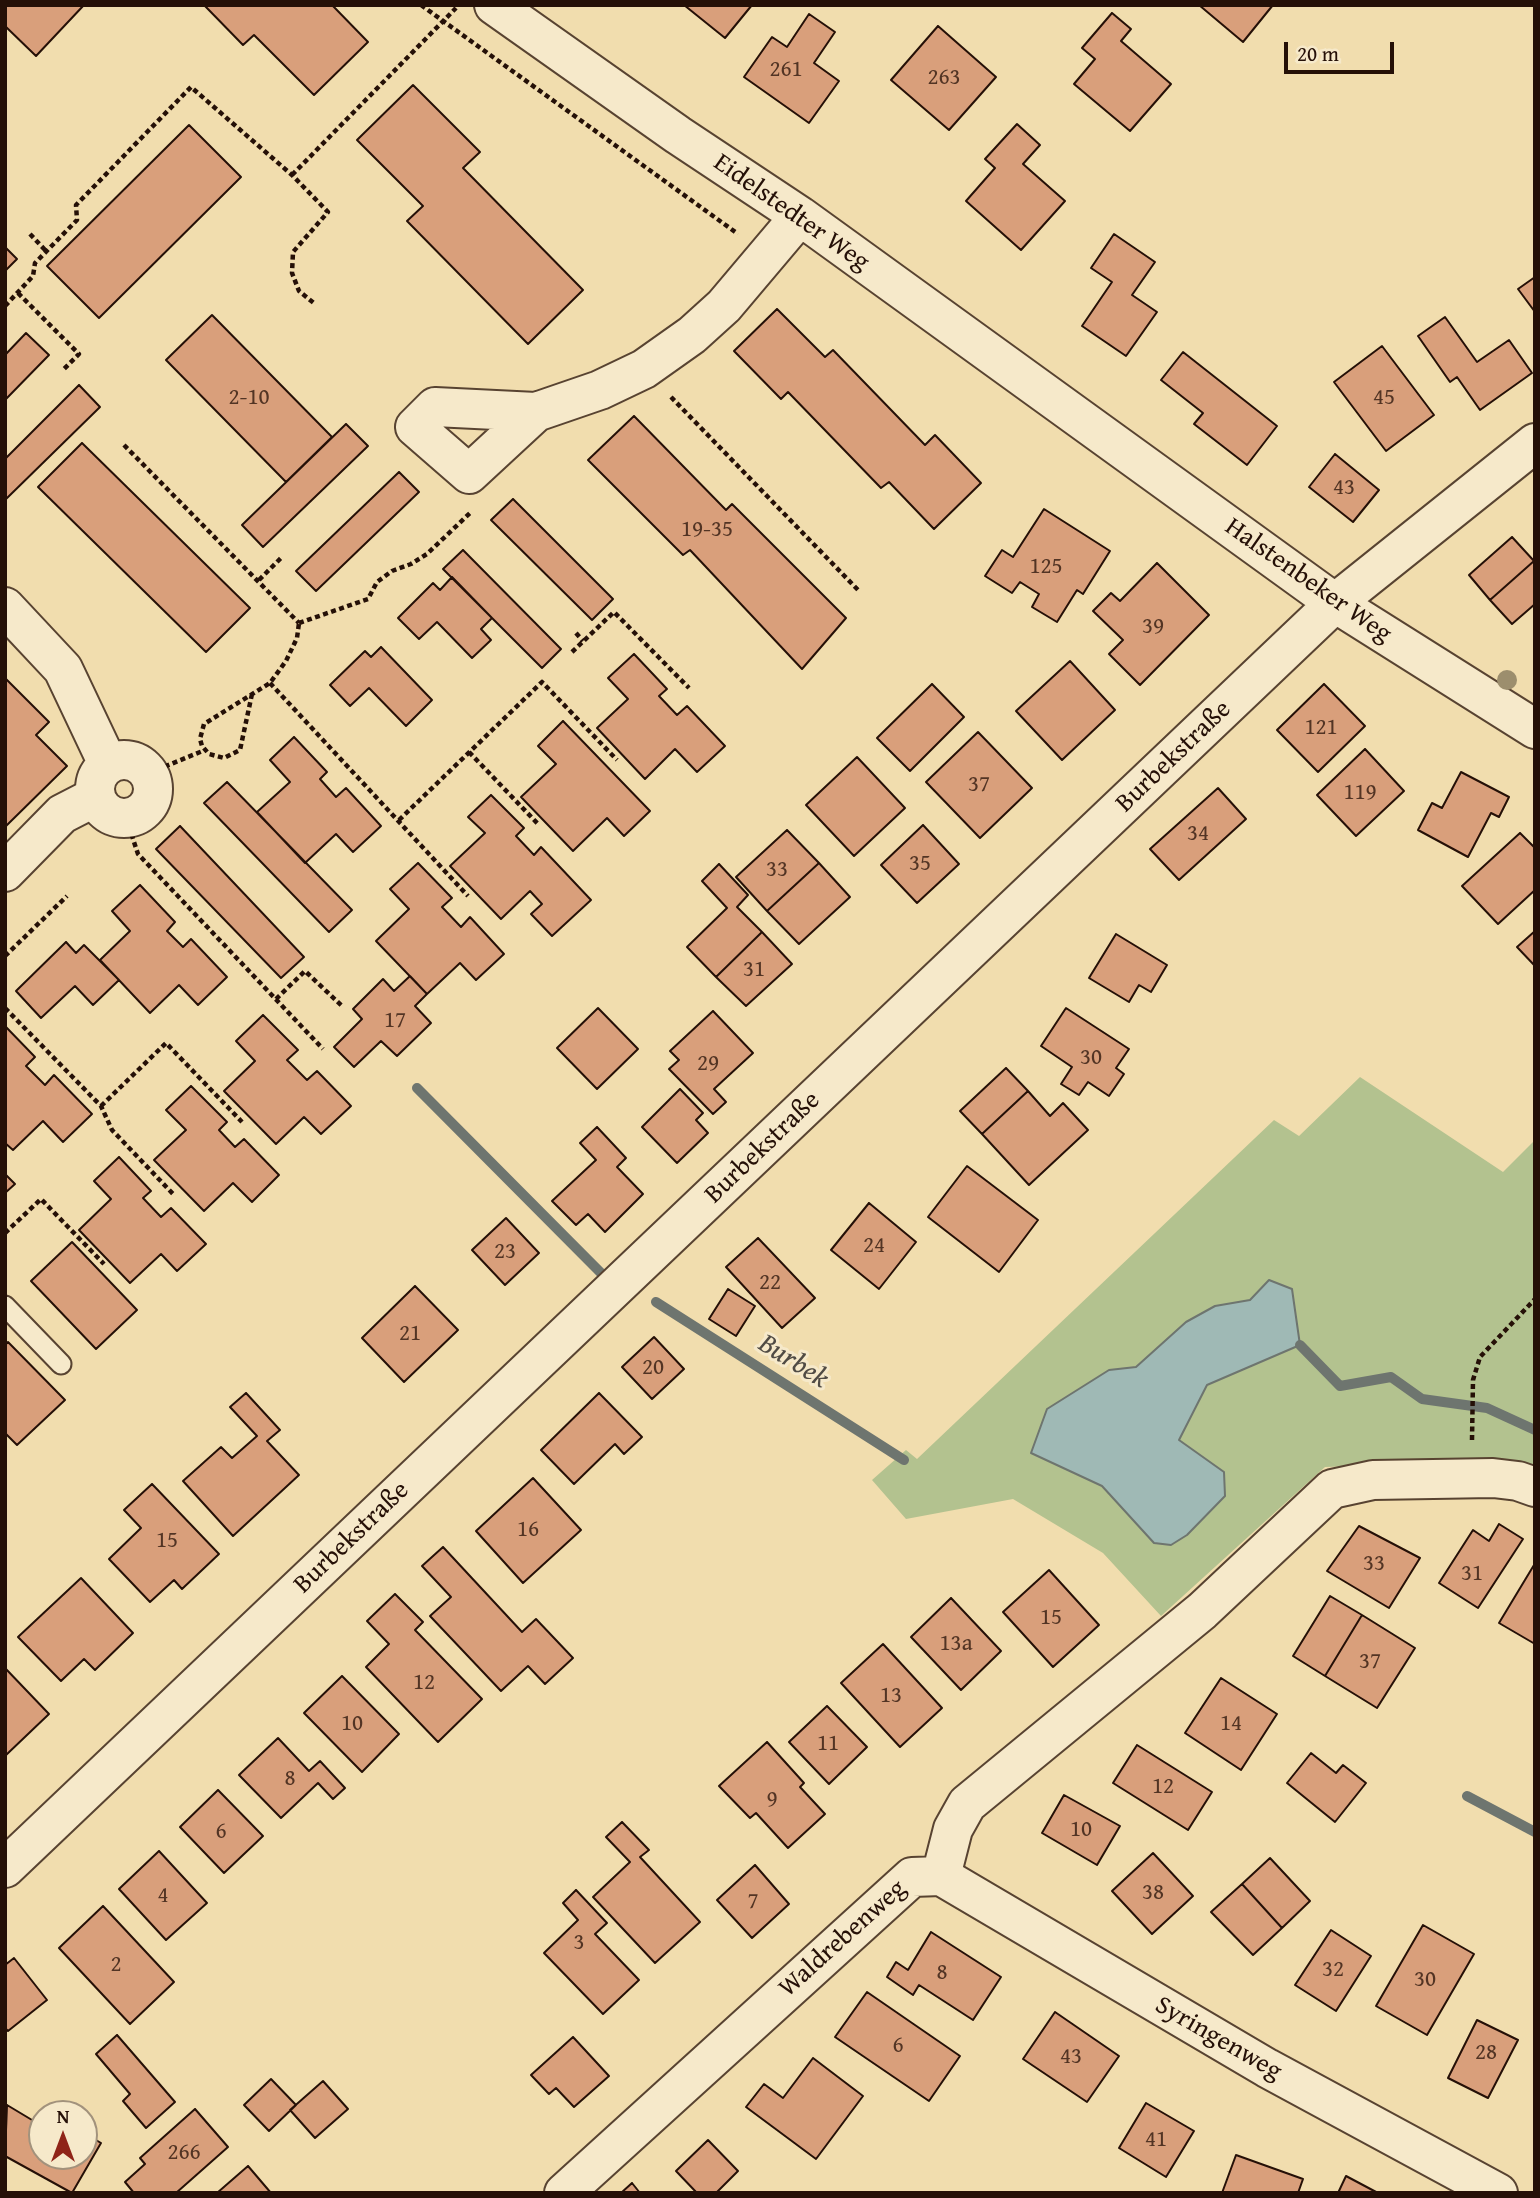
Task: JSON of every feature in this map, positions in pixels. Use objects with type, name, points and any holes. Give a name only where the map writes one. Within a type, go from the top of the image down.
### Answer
[{"type":"street","name":"Eidelstedter Weg","points":[[494,5],[678,135],[800,216],[1087,424]]},
{"type":"street","points":[[536,412],[600,390],[644,369],[692,335],[724,306],[800,216]]},
{"type":"street","name":"Halstenbeker Weg","points":[[1087,424],[1335,603],[1535,729]]},
{"type":"street","name":"Burbekstraße","points":[[5,1868],[1335,603],[1535,443]]},
{"type":"street","points":[[5,607],[63,669],[102,780],[100,806],[116,818],[127,818],[141,813],[152,800],[153,782],[149,773],[135,761],[126,759],[102,780],[62,814],[5,872]]},
{"type":"street","name":"Waldrebenweg","points":[[564,2193],[912,1877],[941,1876],[953,1829],[967,1804],[1202,1611],[1332,1489],[1373,1480],[1493,1478],[1518,1481],[1535,1487]]},
{"type":"street","name":"Syringenweg","points":[[941,1876],[1267,2068],[1499,2193]]},
{"type":"lane","points":[[5,1306],[61,1364]]},
{"type":"path","points":[[421,5],[767,256]]},
{"type":"path","points":[[292,175],[458,5]]},
{"type":"path","points":[[5,306],[33,276],[35,263],[77,220],[76,205],[191,87],[292,175],[328,212],[293,252],[292,273],[299,291],[315,304]]},
{"type":"path","points":[[30,234],[46,251]]},
{"type":"path","points":[[18,293],[79,354],[63,370]]},
{"type":"path","points":[[644,369],[860,592]]},
{"type":"path","points":[[124,445],[299,623]]},
{"type":"path","points":[[299,623],[368,599],[377,582],[392,571],[427,554],[470,513]]},
{"type":"path","points":[[259,580],[284,556]]},
{"type":"path","points":[[572,652],[614,612],[689,688]]},
{"type":"path","points":[[252,694],[240,750],[224,758],[213,757],[205,750],[200,734],[207,721],[270,683],[286,662],[297,638],[299,623]]},
{"type":"path","points":[[576,634],[583,641]]},
{"type":"path","points":[[399,820],[542,682],[617,760]]},
{"type":"path","points":[[270,683],[468,896]]},
{"type":"path","points":[[149,773],[205,750]]},
{"type":"path","points":[[469,752],[538,824]]},
{"type":"path","points":[[127,818],[138,854],[323,1049]]},
{"type":"path","points":[[5,956],[67,895]]},
{"type":"path","points":[[276,999],[305,971],[342,1006]]},
{"type":"path","points":[[5,1008],[101,1106],[112,1130],[175,1196]]},
{"type":"path","points":[[101,1106],[166,1043],[242,1122]]},
{"type":"path","points":[[5,1233],[41,1199],[104,1264]]},
{"type":"path","points":[[1473,1434],[1473,1380],[1479,1357],[1535,1299]]},
{"type":"green space","points":[[1360,1077],[1503,1172],[1535,1140],[1535,1472],[1512,1461],[1325,1467],[1161,1616],[1103,1553],[1013,1499],[906,1519],[872,1480],[906,1450],[917,1459],[1274,1120],[1299,1136]]},
{"type":"water","points":[[1269,1280],[1292,1289],[1300,1345],[1207,1385],[1179,1440],[1224,1472],[1225,1496],[1187,1535],[1171,1545],[1154,1543],[1102,1486],[1031,1453],[1047,1409],[1109,1370],[1136,1367],[1186,1322],[1215,1306],[1250,1300]]},
{"type":"building","points":[[5,5],[84,5],[36,56],[5,26]]},
{"type":"building","points":[[204,5],[332,5],[368,42],[314,95],[254,35],[243,45]]},
{"type":"building","points":[[684,5],[752,5],[725,38]]},
{"type":"building","points":[[1199,5],[1273,5],[1243,42]]},
{"type":"building","points":[[1112,13],[1131,29],[1121,41],[1171,84],[1130,131],[1074,84],[1095,59],[1082,48]]},
{"type":"building","points":[[809,14],[835,32],[814,63],[839,81],[809,123],[744,77],[772,37],[787,47]]},
{"type":"building","points":[[938,26],[996,77],[949,130],[891,80]]},
{"type":"building","points":[[413,85],[480,152],[463,168],[583,290],[528,344],[407,221],[423,206],[357,140]]},
{"type":"building","points":[[1017,124],[1040,145],[1023,164],[1065,201],[1021,250],[966,201],[995,168],[985,159]]},
{"type":"building","points":[[189,125],[241,177],[99,318],[47,266]]},
{"type":"building","points":[[1114,234],[1155,262],[1132,295],[1157,312],[1126,356],[1082,326],[1112,282],[1091,268]]},
{"type":"building","points":[[5,247],[17,259],[5,271]]},
{"type":"building","points":[[1535,277],[1535,312],[1518,289]]},
{"type":"building","points":[[777,309],[825,357],[833,350],[925,445],[935,435],[981,483],[934,529],[889,482],[881,488],[788,392],[781,399],[734,351]]},
{"type":"building","points":[[212,315],[332,437],[286,482],[166,360]]},
{"type":"building","points":[[1445,317],[1477,362],[1509,340],[1532,373],[1480,410],[1457,377],[1450,382],[1418,336]]},
{"type":"building","points":[[26,333],[49,355],[5,400],[5,355]]},
{"type":"building","points":[[1382,346],[1434,415],[1386,451],[1334,382]]},
{"type":"building","points":[[1183,352],[1277,426],[1247,465],[1194,424],[1203,413],[1161,380]]},
{"type":"building","points":[[79,385],[100,407],[5,500],[5,459]]},
{"type":"building","points":[[634,416],[726,510],[732,504],[846,618],[802,669],[690,550],[683,555],[588,460]]},
{"type":"building","points":[[346,424],[368,446],[263,547],[242,525]]},
{"type":"building","points":[[82,443],[250,608],[206,652],[38,487]]},
{"type":"building","points":[[1335,454],[1379,490],[1353,522],[1309,487]]},
{"type":"building","points":[[399,472],[419,492],[316,591],[296,571]]},
{"type":"building","points":[[513,499],[613,599],[592,620],[491,520]]},
{"type":"building","points":[[1044,509],[1110,551],[1083,594],[1077,590],[1057,622],[1032,607],[1039,594],[1020,582],[1012,593],[985,576],[1002,550],[1013,557]]},
{"type":"building","points":[[1512,537],[1534,561],[1490,600],[1469,575]]},
{"type":"building","points":[[463,550],[561,649],[542,668],[443,569]]},
{"type":"building","points":[[1534,561],[1535,604],[1512,624],[1490,600]]},
{"type":"building","points":[[1157,563],[1209,615],[1140,685],[1109,654],[1123,640],[1093,611],[1111,593],[1120,601]]},
{"type":"building","points":[[452,577],[492,618],[481,629],[491,640],[472,658],[437,622],[419,639],[398,618],[433,583],[440,590]]},
{"type":"building","points":[[381,647],[432,700],[406,726],[369,688],[350,706],[330,685],[365,651],[371,657]]},
{"type":"building","points":[[634,654],[667,689],[659,696],[677,715],[687,706],[725,746],[697,772],[675,749],[645,779],[597,728],[628,699],[608,678]]},
{"type":"building","points":[[1070,661],[1115,710],[1062,760],[1016,711]]},
{"type":"building","points":[[5,678],[49,722],[36,735],[67,766],[5,827]]},
{"type":"building","points":[[932,684],[964,717],[910,771],[877,738]]},
{"type":"building","points":[[1324,684],[1365,726],[1318,772],[1277,730]]},
{"type":"building","points":[[563,721],[650,811],[624,836],[607,818],[573,851],[521,797],[556,764],[538,746]]},
{"type":"building","points":[[978,732],[1032,788],[980,838],[926,782]]},
{"type":"building","points":[[294,737],[327,772],[320,779],[336,797],[346,788],[381,826],[353,852],[336,834],[305,863],[257,812],[290,782],[270,760]]},
{"type":"building","points":[[1365,749],[1404,791],[1356,836],[1317,795]]},
{"type":"building","points":[[857,757],[905,808],[854,856],[806,805]]},
{"type":"building","points":[[1461,772],[1509,797],[1499,817],[1491,813],[1468,857],[1418,830],[1432,803],[1442,808]]},
{"type":"building","points":[[227,782],[352,910],[329,932],[204,803]]},
{"type":"building","points":[[1218,788],[1246,819],[1179,880],[1150,849]]},
{"type":"building","points":[[491,795],[524,828],[516,836],[534,855],[541,847],[591,900],[552,936],[531,914],[542,904],[530,891],[501,919],[450,866],[485,833],[468,817]]},
{"type":"building","points":[[923,825],[959,864],[917,903],[881,865]]},
{"type":"building","points":[[180,826],[304,957],[281,978],[156,849]]},
{"type":"building","points":[[787,830],[819,863],[767,911],[736,877]]},
{"type":"building","points":[[1520,833],[1535,848],[1535,890],[1498,924],[1462,886]]},
{"type":"building","points":[[418,863],[452,898],[442,907],[461,927],[470,917],[504,954],[476,980],[460,963],[427,994],[376,941],[409,909],[390,889]]},
{"type":"building","points":[[819,863],[850,897],[799,944],[767,911]]},
{"type":"building","points":[[719,864],[748,895],[737,907],[762,932],[716,977],[687,947],[727,908],[702,881]]},
{"type":"building","points":[[140,885],[175,922],[167,931],[183,947],[191,939],[227,977],[198,1005],[179,985],[150,1013],[100,960],[130,931],[112,911]]},
{"type":"building","points":[[1535,931],[1535,966],[1517,947]]},
{"type":"building","points":[[762,932],[792,964],[746,1006],[716,977]]},
{"type":"building","points":[[1116,934],[1167,965],[1151,992],[1139,985],[1129,1002],[1089,978]]},
{"type":"building","points":[[66,942],[76,953],[84,945],[119,980],[93,1005],[75,986],[41,1018],[16,991]]},
{"type":"building","points":[[410,976],[427,994],[415,1006],[431,1023],[397,1056],[381,1041],[354,1067],[334,1047],[362,1019],[353,1009],[383,979],[394,991]]},
{"type":"building","points":[[598,1008],[638,1049],[597,1089],[557,1048]]},
{"type":"building","points":[[1066,1008],[1129,1049],[1116,1068],[1124,1074],[1109,1096],[1088,1082],[1079,1095],[1061,1084],[1072,1067],[1041,1046]]},
{"type":"building","points":[[713,1011],[753,1053],[714,1089],[726,1102],[713,1114],[669,1069],[679,1060],[670,1051]]},
{"type":"building","points":[[263,1015],[298,1050],[287,1060],[307,1080],[317,1071],[351,1106],[321,1134],[304,1117],[276,1144],[224,1091],[255,1061],[236,1041]]},
{"type":"building","points":[[5,1026],[35,1057],[26,1066],[45,1085],[54,1075],[92,1114],[63,1142],[43,1121],[13,1150],[5,1143]]},
{"type":"building","points":[[1006,1068],[1028,1091],[982,1134],[960,1111]]},
{"type":"building","points":[[191,1086],[227,1122],[219,1130],[235,1147],[244,1139],[279,1175],[252,1202],[233,1183],[204,1211],[154,1160],[186,1130],[166,1110]]},
{"type":"building","points":[[680,1089],[703,1113],[696,1120],[708,1133],[677,1163],[642,1127]]},
{"type":"building","points":[[1028,1091],[1050,1116],[1063,1103],[1088,1130],[1029,1185],[982,1134]]},
{"type":"building","points":[[597,1127],[626,1158],[617,1167],[643,1194],[605,1232],[588,1214],[576,1225],[552,1201],[596,1160],[580,1143]]},
{"type":"building","points":[[119,1157],[151,1191],[143,1198],[161,1217],[171,1208],[206,1244],[177,1271],[161,1254],[130,1283],[79,1230],[111,1199],[94,1181]]},
{"type":"building","points":[[967,1166],[1038,1220],[999,1272],[928,1217]]},
{"type":"building","points":[[5,1174],[15,1184],[5,1193]]},
{"type":"building","points":[[869,1203],[916,1242],[879,1289],[831,1250]]},
{"type":"building","points":[[506,1218],[539,1253],[505,1285],[472,1250]]},
{"type":"building","points":[[758,1238],[815,1298],[782,1328],[726,1267]]},
{"type":"building","points":[[72,1242],[137,1310],[96,1349],[31,1281]]},
{"type":"building","points":[[415,1286],[458,1330],[404,1382],[362,1338]]},
{"type":"building","points":[[728,1289],[755,1306],[736,1336],[709,1319]]},
{"type":"building","points":[[654,1337],[684,1369],[652,1399],[622,1367]]},
{"type":"building","points":[[8,1342],[65,1400],[17,1445],[5,1433],[5,1345]]},
{"type":"building","points":[[246,1393],[280,1430],[267,1441],[299,1475],[233,1536],[183,1481],[221,1447],[232,1458],[257,1436],[230,1407]]},
{"type":"building","points":[[599,1393],[642,1437],[624,1454],[615,1444],[574,1484],[541,1450]]},
{"type":"building","points":[[533,1478],[581,1530],[523,1583],[476,1531]]},
{"type":"building","points":[[152,1484],[219,1554],[182,1589],[174,1580],[150,1602],[109,1559],[141,1528],[124,1510]]},
{"type":"building","points":[[1499,1524],[1523,1539],[1478,1608],[1439,1583],[1473,1530],[1489,1541]]},
{"type":"building","points":[[1359,1526],[1420,1558],[1389,1608],[1327,1571]]},
{"type":"building","points":[[443,1547],[522,1632],[536,1619],[573,1658],[545,1684],[528,1666],[501,1691],[430,1616],[451,1597],[422,1566]]},
{"type":"building","points":[[1535,1565],[1535,1644],[1499,1623]]},
{"type":"building","points":[[1049,1570],[1099,1625],[1053,1667],[1003,1612]]},
{"type":"building","points":[[81,1578],[133,1633],[95,1670],[84,1659],[61,1681],[18,1637]]},
{"type":"building","points":[[395,1594],[423,1622],[415,1630],[482,1699],[438,1742],[366,1667],[389,1644],[367,1621]]},
{"type":"building","points":[[1330,1596],[1362,1615],[1325,1676],[1293,1656]]},
{"type":"building","points":[[951,1598],[1001,1651],[961,1690],[911,1637]]},
{"type":"building","points":[[1362,1615],[1415,1648],[1377,1708],[1325,1676]]},
{"type":"building","points":[[883,1644],[942,1708],[900,1747],[841,1683]]},
{"type":"building","points":[[5,1668],[49,1714],[5,1756]]},
{"type":"building","points":[[342,1676],[399,1734],[362,1772],[304,1713]]},
{"type":"building","points":[[1221,1678],[1277,1714],[1241,1770],[1185,1733]]},
{"type":"building","points":[[827,1706],[867,1747],[829,1784],[789,1742]]},
{"type":"building","points":[[278,1738],[309,1771],[320,1761],[345,1788],[333,1799],[318,1783],[281,1818],[239,1775]]},
{"type":"building","points":[[767,1742],[804,1783],[800,1787],[825,1814],[788,1848],[756,1813],[750,1818],[719,1786]]},
{"type":"building","points":[[1137,1745],[1212,1792],[1188,1830],[1113,1783]]},
{"type":"building","points":[[1311,1753],[1336,1773],[1343,1765],[1366,1783],[1335,1822],[1287,1783]]},
{"type":"building","points":[[218,1790],[263,1836],[224,1873],[180,1827]]},
{"type":"building","points":[[1064,1795],[1120,1826],[1097,1865],[1042,1833]]},
{"type":"building","points":[[622,1822],[649,1850],[640,1857],[700,1922],[655,1963],[593,1897],[630,1862],[606,1837]]},
{"type":"building","points":[[159,1851],[207,1903],[166,1940],[119,1889]]},
{"type":"building","points":[[1153,1853],[1193,1896],[1152,1934],[1112,1891]]},
{"type":"building","points":[[1270,1858],[1310,1901],[1282,1928],[1242,1884]]},
{"type":"building","points":[[755,1865],[789,1904],[752,1938],[717,1900]]},
{"type":"building","points":[[1242,1884],[1282,1928],[1253,1955],[1211,1912]]},
{"type":"building","points":[[576,1890],[607,1923],[595,1934],[639,1980],[603,2014],[544,1953],[578,1920],[563,1903]]},
{"type":"building","points":[[103,1906],[174,1982],[130,2024],[59,1948]]},
{"type":"building","points":[[1423,1925],[1474,1954],[1427,2035],[1376,2006]]},
{"type":"building","points":[[1331,1930],[1371,1956],[1336,2011],[1295,1985]]},
{"type":"building","points":[[931,1932],[1001,1977],[973,2020],[919,1985],[913,1995],[887,1977],[896,1962],[908,1970]]},
{"type":"building","points":[[14,1958],[47,2000],[8,2031],[5,2028],[5,1965]]},
{"type":"building","points":[[867,1992],[960,2056],[929,2101],[835,2037]]},
{"type":"building","points":[[1055,2012],[1119,2056],[1087,2102],[1023,2059]]},
{"type":"building","points":[[1477,2020],[1518,2040],[1488,2098],[1448,2078]]},
{"type":"building","points":[[117,2035],[175,2102],[146,2128],[123,2101],[130,2094],[96,2054]]},
{"type":"building","points":[[573,2037],[609,2076],[574,2107],[556,2088],[549,2094],[531,2075]]},
{"type":"building","points":[[813,2058],[863,2096],[816,2159],[746,2107],[764,2084],[783,2098]]},
{"type":"building","points":[[271,2079],[296,2105],[269,2131],[244,2105]]},
{"type":"building","points":[[323,2081],[348,2109],[315,2138],[290,2110]]},
{"type":"building","points":[[1146,2103],[1194,2131],[1166,2177],[1119,2148]]},
{"type":"building","points":[[7,2105],[28,2118],[28,2169],[5,2156]]},
{"type":"building","points":[[195,2109],[228,2147],[176,2193],[134,2193],[125,2182],[145,2164],[140,2158]]},
{"type":"building","points":[[708,2140],[738,2171],[716,2193],[697,2193],[676,2171]]},
{"type":"building","points":[[1236,2155],[1303,2179],[1298,2193],[1222,2193]]},
{"type":"building","points":[[248,2166],[271,2193],[217,2193]]},
{"type":"building","points":[[30,2170],[85,2170],[72,2193]]},
{"type":"building","points":[[1346,2176],[1378,2193],[1338,2193]]},
{"type":"building","points":[[632,2183],[640,2193],[621,2193]]},
{"type":"waterway","name":"Burbek","points":[[417,1088],[601,1273]]},
{"type":"waterway","name":"Burbek","points":[[656,1302],[904,1460]]},
{"type":"waterway","points":[[1300,1345],[1340,1386],[1391,1377],[1422,1399],[1487,1408],[1535,1430]]},
{"type":"waterway","name":"Burbek","points":[[1467,1796],[1535,1832]]}]
